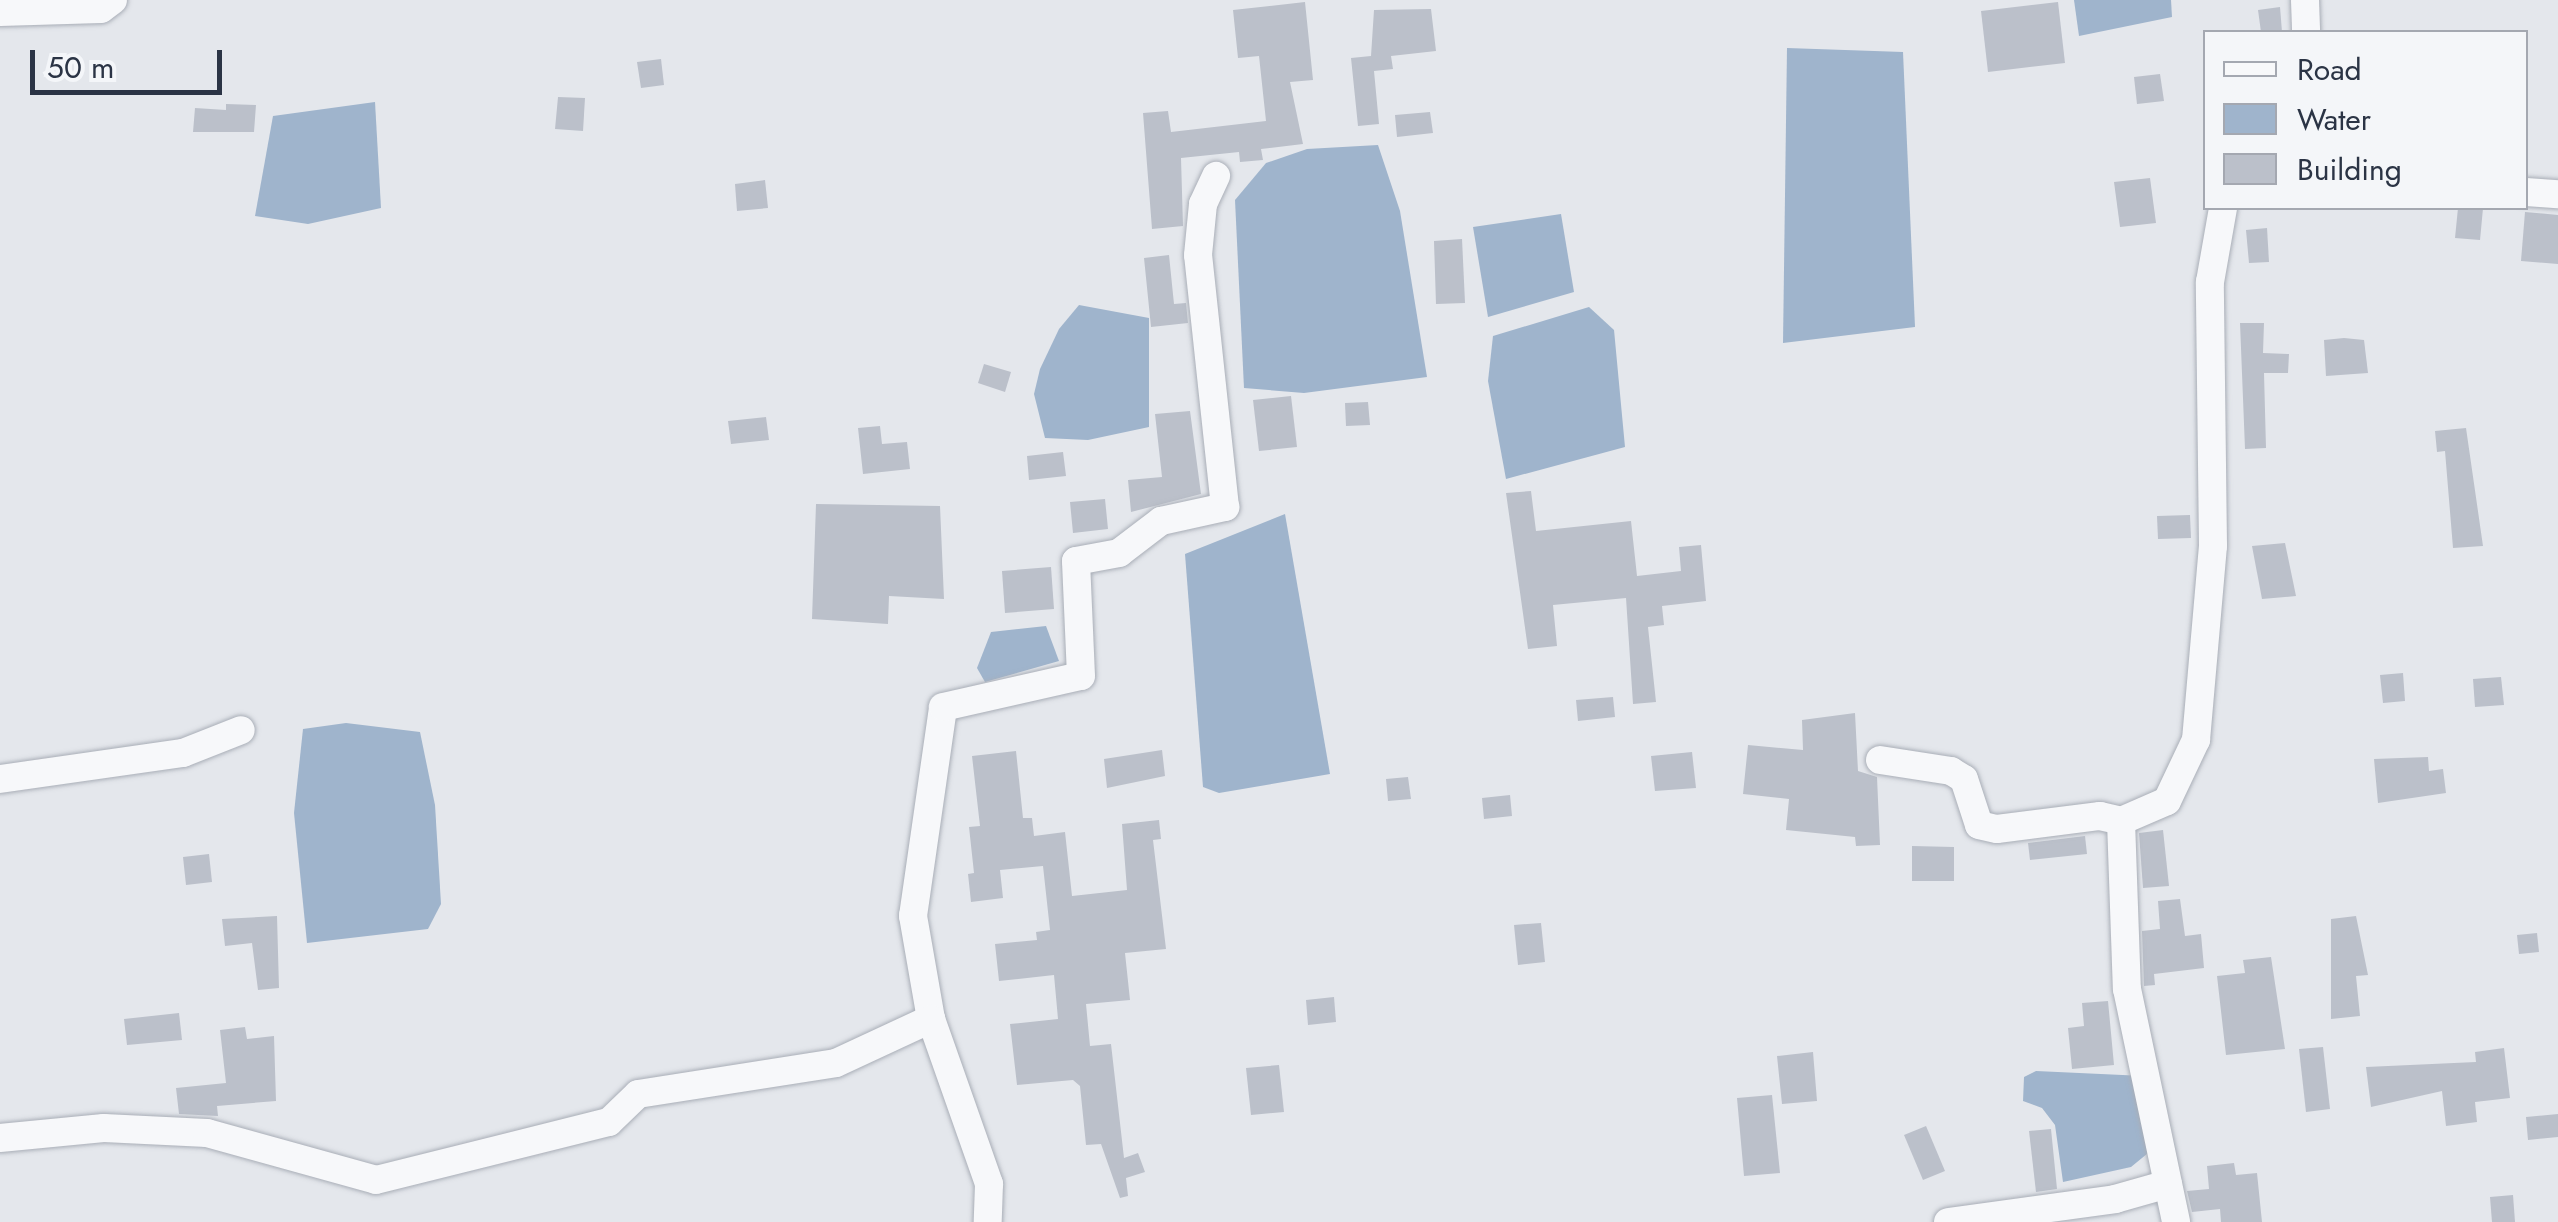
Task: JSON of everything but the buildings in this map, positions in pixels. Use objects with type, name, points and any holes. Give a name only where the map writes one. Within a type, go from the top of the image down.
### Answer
[{"type":"street","points":[[0,12],[100,9],[113,0]]},
{"type":"street","points":[[2305,0],[2306,30]]},
{"type":"street","points":[[988,1222],[989,1184],[932,1019],[913,916],[943,707],[1081,676],[1076,561],[1119,553],[1161,521],[1224,506],[1198,254],[1203,204],[1216,176]]},
{"type":"street","points":[[2528,192],[2558,194]]},
{"type":"street","points":[[1880,760],[1951,770],[1964,779],[1979,825],[2121,820],[2168,801],[2196,740],[2213,546],[2209,300],[2223,210]]},
{"type":"street","points":[[0,779],[183,753],[241,730]]},
{"type":"street","points":[[2121,820],[2126,989],[2176,1222]]},
{"type":"street","points":[[0,1138],[104,1128],[207,1133],[376,1180],[610,1122],[638,1094],[836,1062],[932,1019]]},
{"type":"street","points":[[1948,1222],[2115,1199],[2168,1184]]},
{"type":"water","points":[[2074,0],[2171,0],[2172,17],[2079,36]]},
{"type":"water","points":[[1787,48],[1903,52],[1915,327],[1783,343]]},
{"type":"water","points":[[375,102],[381,208],[308,224],[255,216],[273,116]]},
{"type":"water","points":[[1378,145],[1400,211],[1427,377],[1304,393],[1244,388],[1235,200],[1266,163],[1307,149]]},
{"type":"water","points":[[1561,214],[1574,292],[1488,317],[1473,227]]},
{"type":"water","points":[[1079,305],[1149,318],[1149,427],[1088,440],[1045,438],[1034,394],[1040,369],[1059,329]]},
{"type":"water","points":[[1589,307],[1614,330],[1625,447],[1506,479],[1488,381],[1493,336]]},
{"type":"water","points":[[1285,514],[1330,774],[1219,793],[1203,787],[1185,554]]},
{"type":"water","points":[[1046,626],[1059,661],[985,682],[977,668],[991,632]]},
{"type":"water","points":[[346,723],[420,732],[435,805],[441,904],[428,929],[307,943],[294,813],[303,729]]},
{"type":"water","points":[[2036,1071],[2144,1076],[2153,1149],[2131,1167],[2063,1182],[2055,1125],[2042,1108],[2023,1101],[2024,1077]]}]
